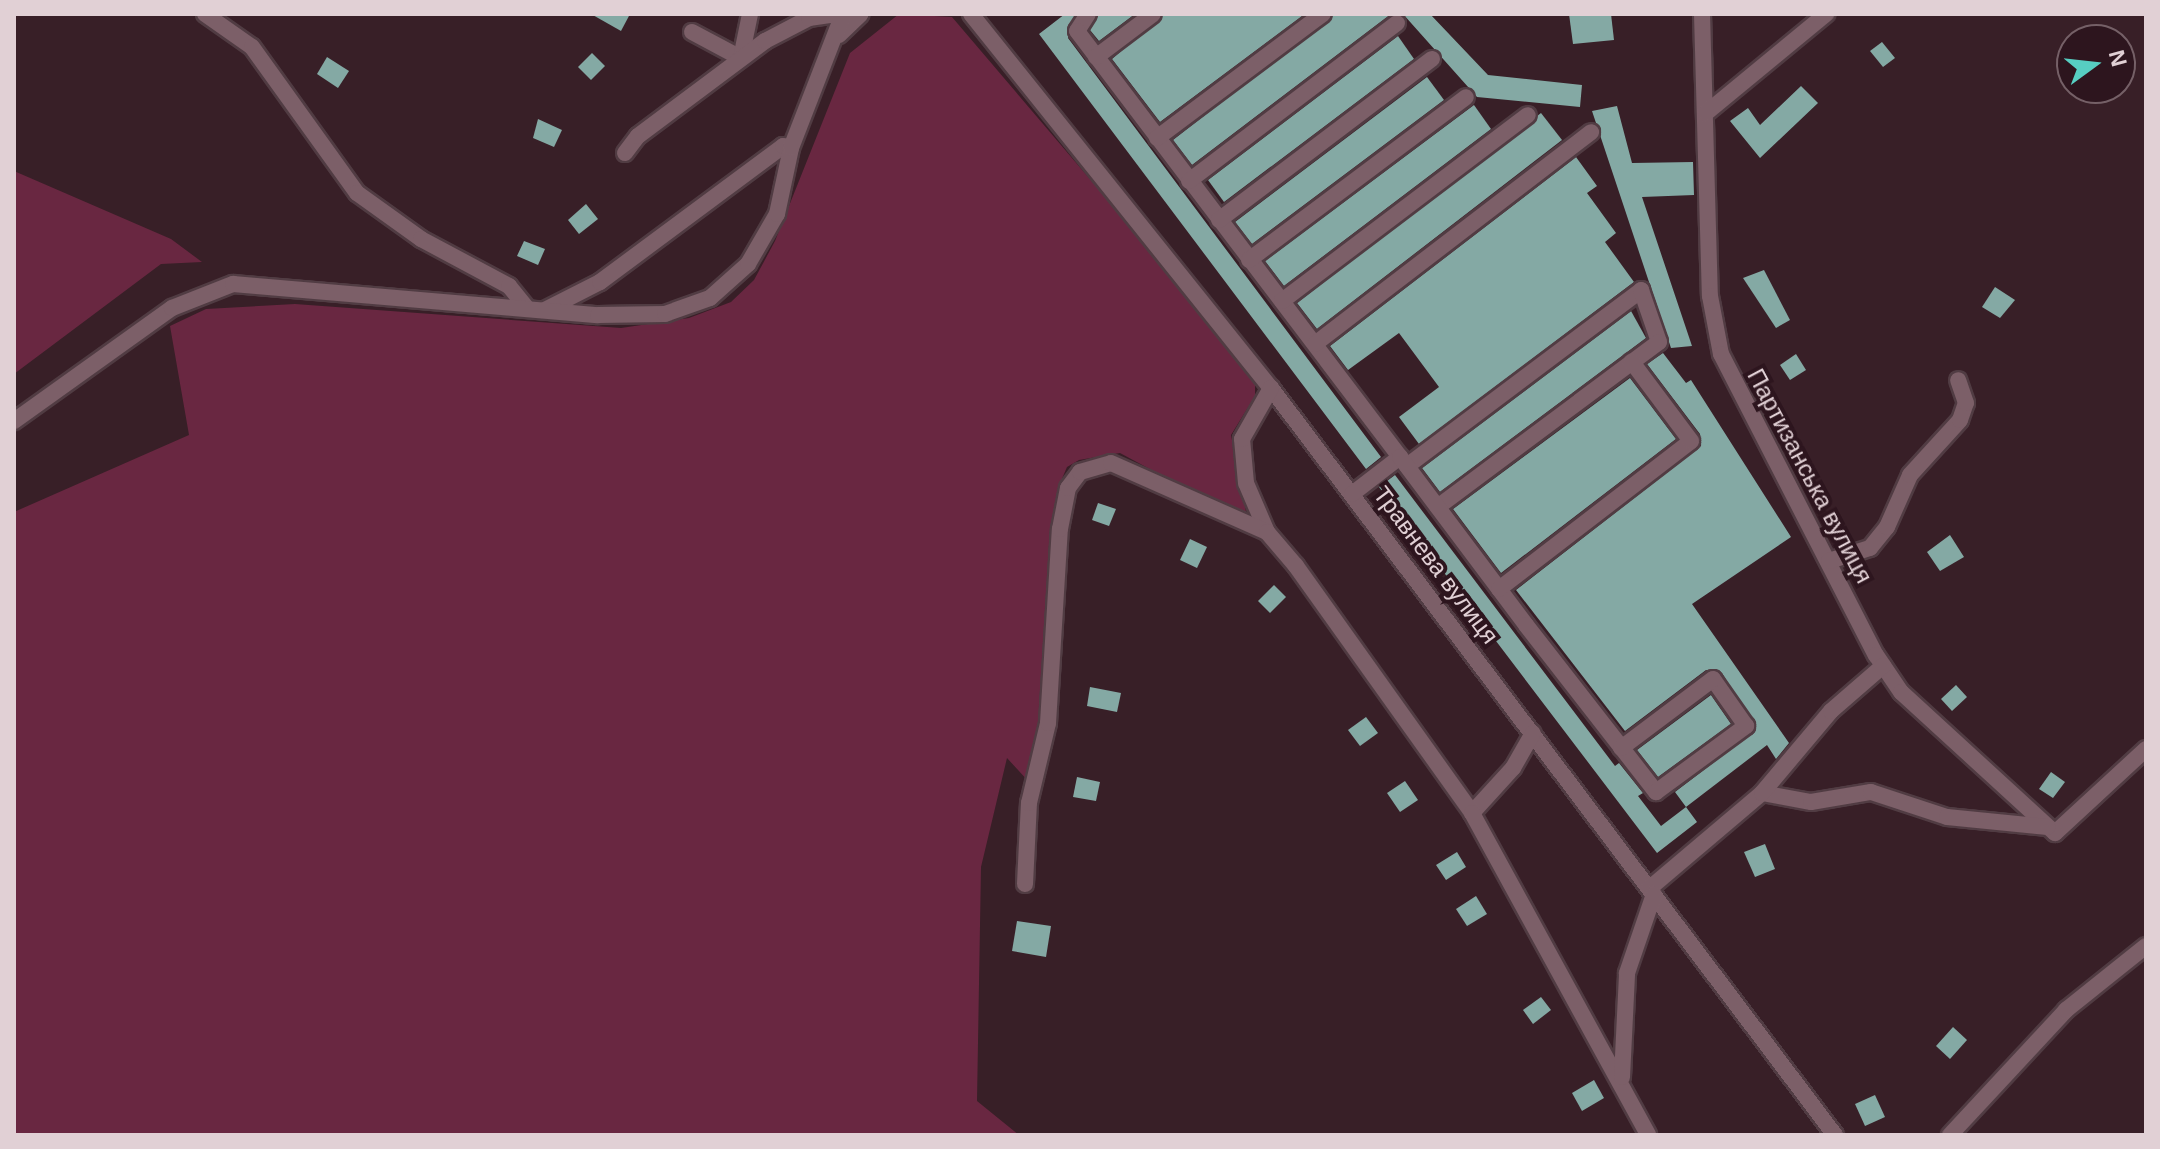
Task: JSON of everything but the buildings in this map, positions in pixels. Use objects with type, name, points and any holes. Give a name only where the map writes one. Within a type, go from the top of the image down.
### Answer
[{"type":"street","points":[[205,14],[252,47],[357,193],[421,239],[509,286],[527,308]]},
{"type":"street","points":[[741,58],[750,14]]},
{"type":"street","points":[[14,421],[172,308],[233,284],[545,310],[665,314],[710,298],[748,264],[777,214],[791,148],[838,36],[840,14],[804,16],[741,58],[638,136],[625,153]]},
{"type":"street","points":[[838,36],[861,14]]},
{"type":"street","name":"Травнева вулиця","points":[[971,14],[1271,388],[1835,1135]]},
{"type":"street","points":[[987,14],[988,33]]},
{"type":"street","points":[[1088,14],[1077,31],[1499,589],[1621,748],[1656,792],[1746,726],[1713,679],[1621,748]]},
{"type":"street","points":[[1096,57],[1153,14]]},
{"type":"street","points":[[1157,138],[1323,14]]},
{"type":"street","name":"Партизанська вулиця","points":[[1702,14],[1710,296],[1721,354],[1883,666],[1901,692],[2051,830]]},
{"type":"street","points":[[1706,113],[1826,14]]},
{"type":"street","points":[[1189,181],[1397,23]]},
{"type":"street","points":[[692,32],[741,58]]},
{"type":"street","points":[[1219,220],[1432,59]]},
{"type":"street","points":[[1249,260],[1466,97]]},
{"type":"street","points":[[1282,301],[1528,115]]},
{"type":"street","points":[[1315,344],[1591,132]]},
{"type":"street","points":[[545,310],[600,282],[783,146],[791,148]]},
{"type":"street","points":[[1352,494],[1403,461],[1641,290],[1659,342],[1438,507]]},
{"type":"street","points":[[1499,589],[1691,441],[1632,362]]},
{"type":"street","points":[[1829,561],[1870,548],[1887,527],[1910,475],[1960,420],[1966,403],[1958,380]]},
{"type":"street","points":[[1271,388],[1242,439],[1246,483],[1267,532],[1472,813],[1648,1135]]},
{"type":"street","points":[[1025,884],[1025,830],[1048,723],[1060,529],[1068,488],[1080,472],[1111,463],[1267,532]]},
{"type":"street","points":[[1622,1083],[1625,987],[1652,891],[1762,793],[1831,711],[1883,666]]},
{"type":"street","points":[[1472,813],[1506,777],[1533,733]]},
{"type":"street","points":[[1762,793],[1811,802],[1871,792],[1947,817],[2051,830],[2146,749]]},
{"type":"street","points":[[1950,1135],[2066,1010],[2146,946]]},
{"type":"shaded area","points":[[899,14],[952,17],[1255,373],[1255,396],[1231,435],[1248,522],[1120,453],[1079,460],[1067,467],[1058,488],[1049,545],[1043,698],[1028,781],[1007,758],[981,867],[977,1101],[1019,1135],[14,1135],[14,512],[189,435],[170,326],[206,309],[295,304],[621,328],[689,318],[731,302],[754,280],[775,241],[850,53]]},
{"type":"shaded area","points":[[14,171],[171,239],[202,262],[161,264],[14,374]]}]
